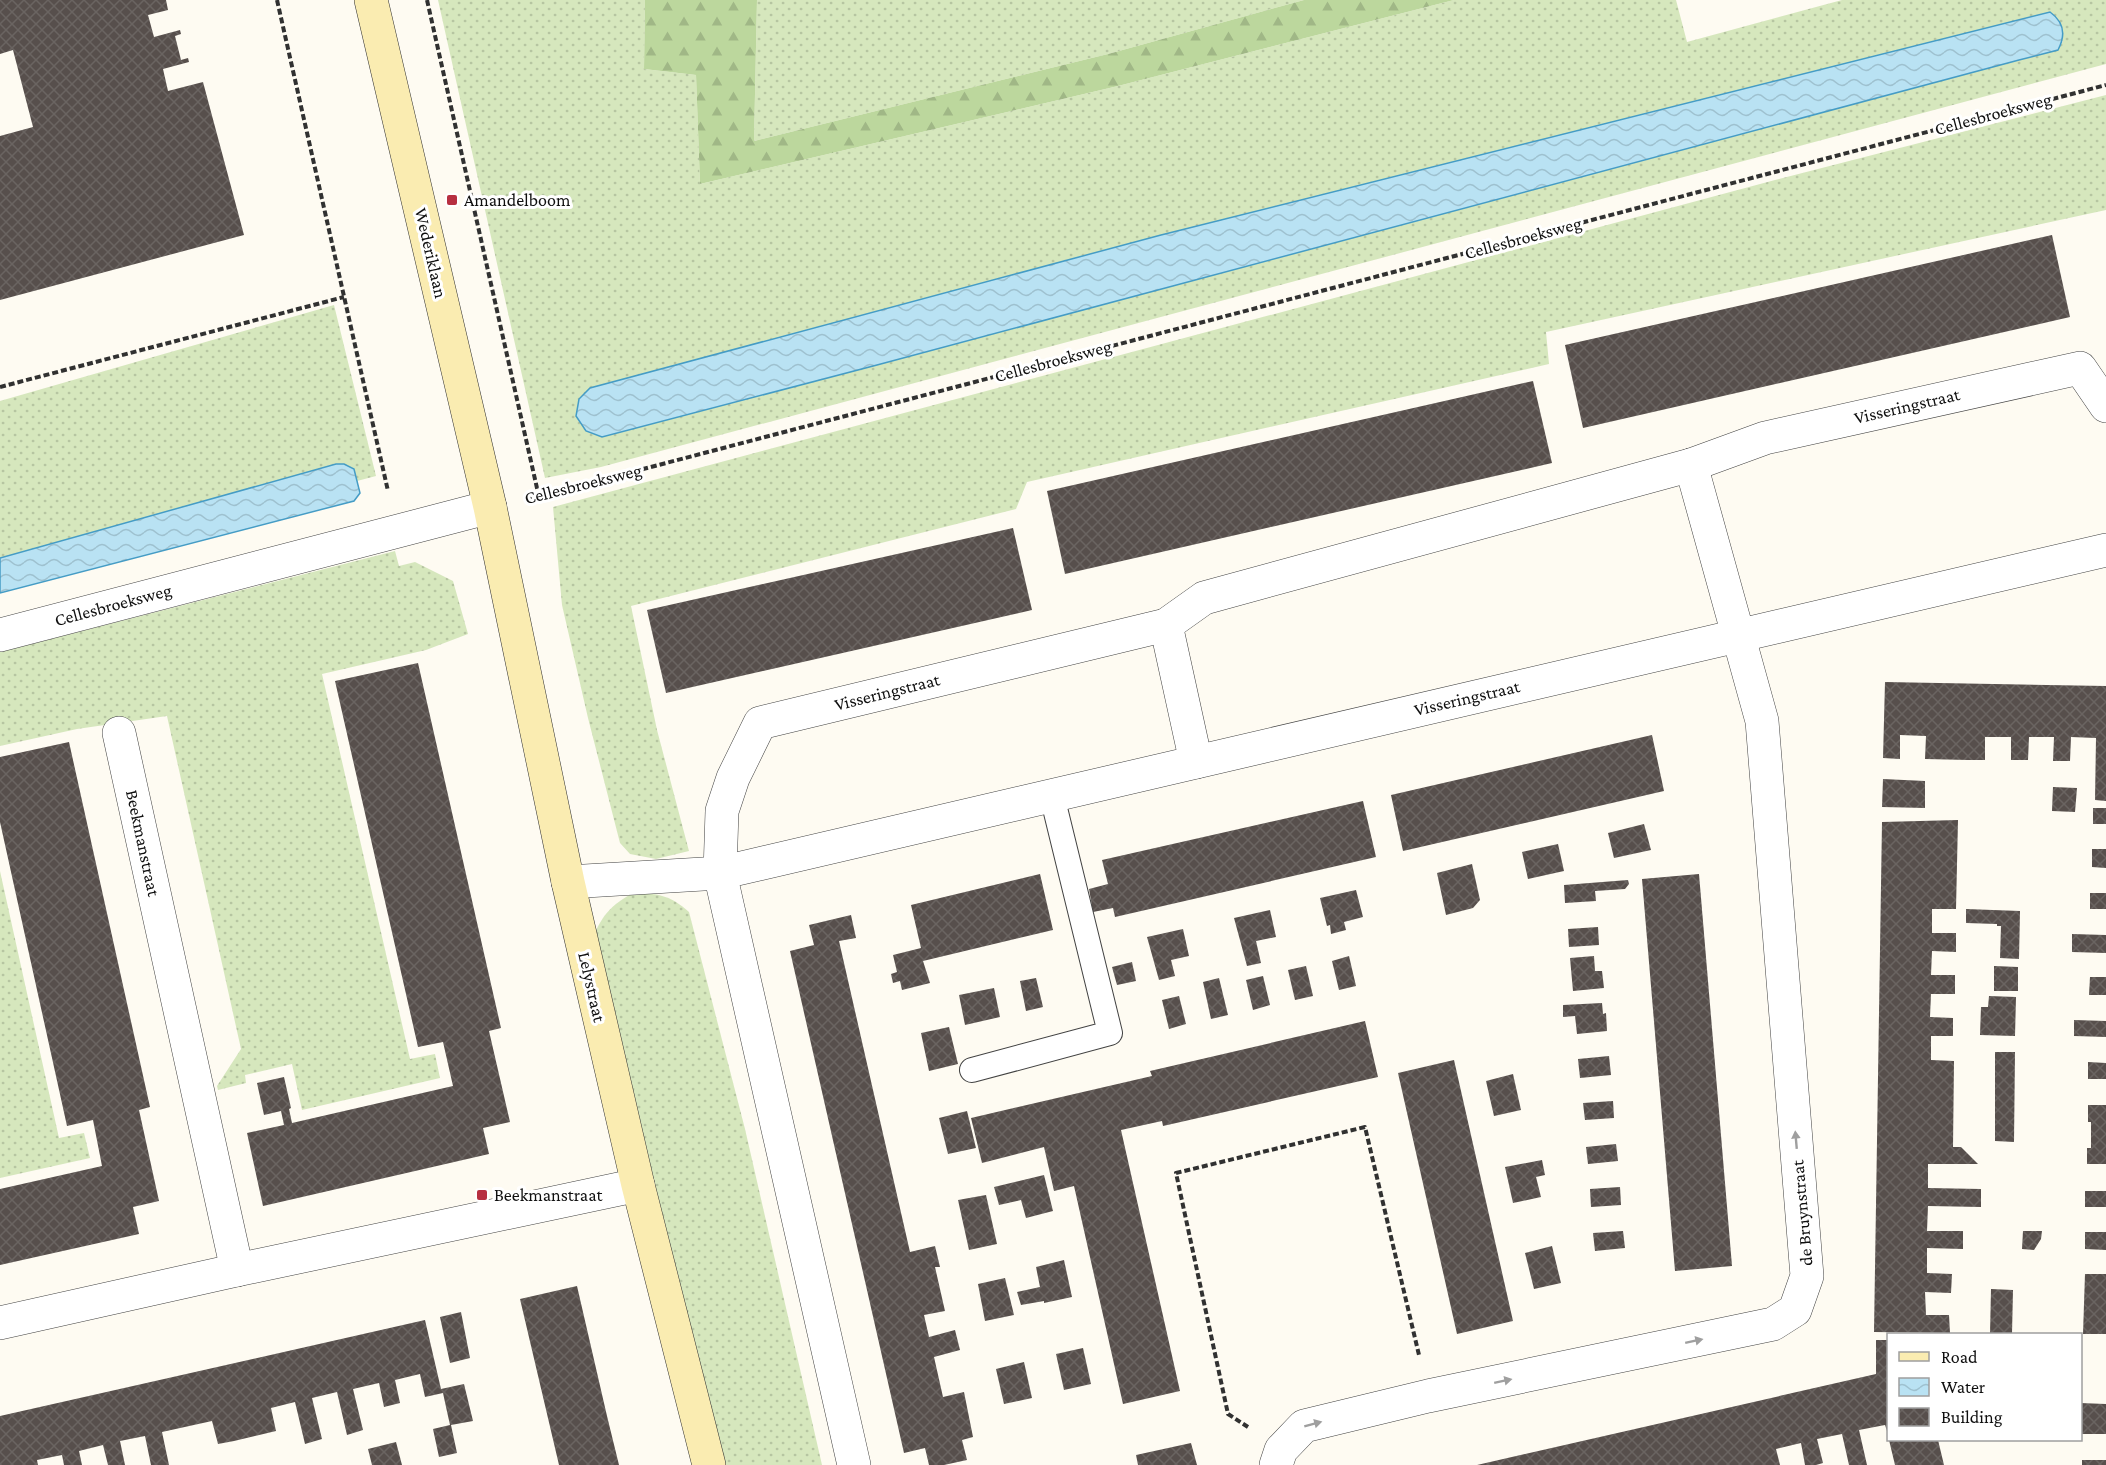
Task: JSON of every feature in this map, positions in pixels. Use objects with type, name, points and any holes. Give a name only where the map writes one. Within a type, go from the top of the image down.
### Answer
[{"type":"street","name":"Wederiklaan","points":[[371,0],[490,507]]},
{"type":"street","name":"Visseringstraat","points":[[720,873],[722,811],[733,778],[760,723],[1166,625],[1204,598],[1691,465],[1765,438],[2080,368],[2106,406]]},
{"type":"street","points":[[1691,465],[1738,635]]},
{"type":"street","name":"Cellesbroeksweg","points":[[0,635],[490,507]]},
{"type":"street","name":"Lelystraat","points":[[490,507],[568,882],[638,1185],[709,1465]]},
{"type":"street","name":"Visseringstraat","points":[[568,882],[720,873],[2106,550]]},
{"type":"street","points":[[1166,625],[1196,762]]},
{"type":"street","name":"de Bruynstraat","points":[[1278,1457],[1304,1426],[1428,1396],[1773,1324],[1794,1310],[1807,1276],[1763,733],[1762,721],[1738,635]]},
{"type":"street","name":"Beekmanstraat","points":[[119,733],[237,1270]]},
{"type":"street","points":[[720,873],[855,1465]]},
{"type":"street","points":[[0,1323],[638,1185]]},
{"type":"lane","points":[[972,1070],[1110,1033],[1052,796]]},
{"type":"path","points":[[277,0],[397,531]]},
{"type":"path","points":[[427,0],[539,497]]},
{"type":"path","name":"Cellesbroeksweg","points":[[490,507],[539,497],[2106,85]]},
{"type":"path","points":[[0,387],[344,297]]},
{"type":"path","points":[[1278,1457],[1228,1414],[1176,1173],[1365,1127],[1428,1396]]},
{"type":"green space","points":[[438,0],[645,0],[644,69],[696,75],[700,184],[1118,86],[1454,0],[1676,0],[1687,42],[1842,0],[2106,0],[2106,64],[601,467],[545,478]],"holes":[[[2063,41],[2058,50],[602,437],[586,431]]]},
{"type":"green space","points":[[645,0],[757,0],[754,141],[1108,54],[1304,0],[1454,0],[1118,86],[700,184],[696,75],[644,69]]},
{"type":"green space","points":[[757,0],[1304,0],[1108,54],[754,141]]},
{"type":"green space","points":[[2106,95],[2106,210],[1546,332],[1549,364],[1027,482],[1016,509],[631,606],[657,730],[689,851],[656,859],[630,854],[620,843],[562,605],[553,507],[1775,180]]},
{"type":"green space","points":[[334,305],[376,476],[357,481],[354,469],[0,558],[0,401]]},
{"type":"green space","points":[[395,551],[399,566],[415,562],[453,581],[468,634],[426,650],[322,674],[410,1059],[435,1054],[440,1078],[302,1110],[292,1064],[245,1075],[246,1083],[218,1090],[217,1086],[241,1049],[167,716],[77,729],[0,746],[0,652]]},
{"type":"green space","points":[[0,871],[59,1138],[84,1133],[90,1158],[0,1178]]},
{"type":"green space","points":[[633,893],[663,896],[689,912],[745,1129],[822,1465],[714,1465],[595,932],[610,909]]},
{"type":"water","points":[[2050,12],[2061,24],[2063,34],[2058,50],[602,437],[586,431],[576,416],[579,399],[590,388],[1161,235]]},
{"type":"water","points":[[336,464],[344,464],[354,469],[360,493],[354,501],[0,593],[0,558]]},
{"type":"building","points":[[0,0],[166,0],[168,10],[148,15],[154,37],[180,30],[181,34],[175,36],[181,60],[188,58],[189,62],[163,69],[168,91],[203,82],[244,235],[0,300],[0,136],[33,127],[13,50],[0,54]]},
{"type":"building","points":[[2052,235],[2070,317],[1583,428],[1565,345]]},
{"type":"building","points":[[1533,381],[1552,463],[1065,574],[1047,491]]},
{"type":"building","points":[[1013,528],[1032,610],[666,693],[647,610]]},
{"type":"building","points":[[418,663],[501,1028],[489,1031],[510,1122],[483,1128],[489,1154],[263,1206],[247,1133],[284,1125],[281,1111],[264,1115],[257,1083],[284,1077],[292,1123],[453,1086],[443,1042],[418,1047],[335,681]]},
{"type":"building","points":[[1885,682],[2106,686],[2106,801],[2095,800],[2096,738],[2071,737],[2070,761],[2053,761],[2054,737],[2029,737],[2028,760],[2011,760],[2011,737],[1985,737],[1985,760],[1968,760],[1925,759],[1926,736],[1900,735],[1900,759],[1883,758]]},
{"type":"building","points":[[1652,735],[1664,791],[1403,851],[1391,795]]},
{"type":"building","points":[[69,742],[150,1107],[139,1110],[159,1201],[133,1207],[139,1234],[0,1265],[0,1189],[102,1166],[93,1120],[67,1126],[0,822],[0,757]]},
{"type":"building","points":[[1883,779],[1925,781],[1925,808],[1882,807]]},
{"type":"building","points":[[2053,787],[2077,788],[2075,812],[2052,811]]},
{"type":"building","points":[[1363,801],[1376,857],[1115,917],[1113,908],[1093,912],[1089,889],[1108,884],[1102,860]]},
{"type":"building","points":[[2093,808],[2106,808],[2106,824],[2093,824]]},
{"type":"building","points":[[1958,820],[1956,909],[1932,909],[1932,933],[1956,933],[1956,952],[1932,951],[1931,975],[1955,975],[1955,994],[1931,994],[1930,1017],[1953,1018],[1953,1036],[1931,1036],[1931,1060],[1954,1061],[1953,1147],[1961,1147],[1978,1164],[1928,1164],[1928,1188],[1981,1189],[1981,1207],[1928,1206],[1927,1231],[1963,1231],[1963,1249],[1927,1248],[1927,1273],[1952,1274],[1951,1293],[1925,1292],[1926,1315],[1949,1315],[1950,1333],[1874,1332],[1882,822]]},
{"type":"building","points":[[1644,824],[1651,850],[1614,858],[1608,833]]},
{"type":"building","points":[[1558,844],[1564,871],[1528,879],[1522,852]]},
{"type":"building","points":[[2092,849],[2106,849],[2106,868],[2092,867]]},
{"type":"building","points":[[1472,864],[1480,900],[1473,908],[1446,915],[1437,873]]},
{"type":"building","points":[[1040,874],[1053,930],[923,961],[930,983],[902,990],[900,981],[893,983],[891,974],[897,972],[893,955],[921,948],[911,905]]},
{"type":"building","points":[[1699,874],[1732,1266],[1675,1271],[1642,879]]},
{"type":"building","points":[[1628,880],[1629,884],[1625,889],[1595,891],[1596,901],[1565,903],[1564,885]]},
{"type":"building","points":[[1356,890],[1363,917],[1344,922],[1346,930],[1331,934],[1320,898]]},
{"type":"building","points":[[2090,893],[2106,893],[2106,909],[2090,909]]},
{"type":"building","points":[[1966,909],[2020,911],[2019,959],[2000,958],[2001,926],[1966,923]]},
{"type":"building","points":[[1270,910],[1276,937],[1256,941],[1261,963],[1247,966],[1234,918]]},
{"type":"building","points":[[851,915],[856,938],[839,941],[910,1252],[935,1246],[940,1267],[935,1267],[945,1311],[924,1315],[929,1337],[955,1330],[960,1350],[934,1357],[943,1397],[964,1392],[973,1437],[962,1440],[967,1460],[944,1465],[929,1465],[925,1448],[904,1453],[790,951],[814,945],[809,925]]},
{"type":"building","points":[[1598,927],[1599,945],[1569,947],[1568,929]]},
{"type":"building","points":[[1183,929],[1189,956],[1171,960],[1175,976],[1159,980],[1147,937]]},
{"type":"building","points":[[2072,934],[2106,935],[2106,953],[2072,952]]},
{"type":"building","points":[[1349,956],[1356,986],[1339,990],[1332,961]]},
{"type":"building","points":[[1594,956],[1595,971],[1602,971],[1604,988],[1573,991],[1570,958]]},
{"type":"building","points":[[1132,962],[1136,981],[1117,985],[1112,967]]},
{"type":"building","points":[[1306,966],[1313,996],[1295,1000],[1288,970]]},
{"type":"building","points":[[1994,966],[2018,967],[2018,991],[1994,991]]},
{"type":"building","points":[[1263,976],[1270,1005],[1253,1010],[1246,980]]},
{"type":"building","points":[[2090,977],[2106,977],[2106,995],[2089,995]]},
{"type":"building","points":[[1036,978],[1043,1007],[1026,1011],[1020,981]]},
{"type":"building","points":[[1219,978],[1228,1015],[1211,1019],[1203,982]]},
{"type":"building","points":[[994,988],[1000,1017],[965,1025],[959,995]]},
{"type":"building","points":[[1179,996],[1186,1024],[1169,1029],[1162,1000]]},
{"type":"building","points":[[1989,996],[2016,997],[2015,1036],[1980,1035],[1981,1007],[1988,1007]]},
{"type":"building","points":[[1602,1003],[1603,1014],[1606,1013],[1607,1031],[1577,1034],[1575,1016],[1563,1017],[1563,1005]]},
{"type":"building","points":[[2074,1020],[2106,1021],[2106,1037],[2074,1036]]},
{"type":"building","points":[[1365,1021],[1378,1077],[1163,1126],[1162,1121],[1121,1130],[1180,1391],[1123,1404],[1074,1186],[1054,1191],[1044,1147],[982,1163],[971,1118],[1152,1076],[1150,1071]]},
{"type":"building","points":[[949,1027],[958,1064],[929,1071],[921,1033]]},
{"type":"building","points":[[1995,1052],[2015,1052],[2014,1142],[1995,1141]]},
{"type":"building","points":[[1609,1056],[1611,1075],[1580,1078],[1578,1059]]},
{"type":"building","points":[[1454,1060],[1513,1321],[1457,1334],[1398,1073]]},
{"type":"building","points":[[2088,1062],[2106,1063],[2106,1079],[2088,1079]]},
{"type":"building","points":[[1513,1074],[1521,1110],[1494,1116],[1486,1081]]},
{"type":"building","points":[[1613,1101],[1614,1118],[1585,1120],[1583,1103]]},
{"type":"building","points":[[2088,1105],[2106,1105],[2106,1164],[2087,1164],[2087,1148],[2091,1148],[2091,1122],[2088,1122]]},
{"type":"building","points":[[967,1111],[976,1148],[948,1154],[939,1118]]},
{"type":"building","points":[[1616,1144],[1618,1161],[1588,1164],[1586,1147]]},
{"type":"building","points":[[1542,1160],[1545,1175],[1536,1177],[1541,1197],[1513,1203],[1505,1167]]},
{"type":"building","points":[[1044,1175],[1053,1211],[1026,1218],[1021,1200],[999,1205],[994,1187]]},
{"type":"building","points":[[1620,1187],[1621,1205],[1591,1207],[1590,1189]]},
{"type":"building","points":[[2085,1191],[2106,1191],[2106,1207],[2085,1207]]},
{"type":"building","points":[[986,1195],[997,1244],[969,1250],[958,1200]]},
{"type":"building","points":[[1623,1231],[1625,1248],[1595,1251],[1593,1233]]},
{"type":"building","points":[[2023,1231],[2042,1231],[2041,1239],[2034,1250],[2022,1249]]},
{"type":"building","points":[[2085,1232],[2106,1232],[2106,1250],[2085,1249]]},
{"type":"building","points":[[1552,1246],[1561,1283],[1534,1289],[1525,1253]]},
{"type":"building","points":[[1064,1260],[1072,1297],[1021,1305],[1017,1292],[1040,1287],[1036,1267]]},
{"type":"building","points":[[2085,1274],[2106,1274],[2106,1334],[2083,1334]]},
{"type":"building","points":[[1005,1278],[1014,1315],[985,1321],[978,1284]]},
{"type":"building","points":[[577,1286],[619,1465],[559,1465],[520,1299]]},
{"type":"building","points":[[1991,1289],[2013,1290],[2012,1333],[1990,1333]]},
{"type":"building","points":[[461,1312],[470,1358],[450,1363],[440,1317]]},
{"type":"building","points":[[425,1320],[441,1389],[464,1384],[473,1421],[451,1425],[457,1453],[439,1457],[433,1429],[450,1425],[443,1393],[425,1397],[420,1374],[395,1380],[400,1403],[384,1407],[379,1383],[353,1389],[363,1430],[347,1435],[337,1392],[312,1398],[322,1439],[305,1444],[295,1402],[271,1408],[276,1431],[234,1441],[218,1444],[212,1421],[162,1432],[169,1465],[151,1465],[145,1436],[120,1441],[125,1465],[108,1465],[103,1445],[79,1451],[82,1465],[64,1465],[62,1455],[37,1460],[38,1465],[0,1465],[0,1416]]},
{"type":"building","points":[[1876,1340],[1887,1340],[1887,1431],[1885,1425],[1859,1430],[1867,1465],[1849,1465],[1842,1434],[1817,1439],[1823,1463],[1816,1465],[1805,1465],[1801,1443],[1776,1449],[1780,1465],[1477,1465],[1876,1374]]},
{"type":"building","points":[[1083,1348],[1091,1384],[1064,1390],[1056,1354]]},
{"type":"building","points":[[1024,1362],[1032,1398],[1004,1404],[996,1369]]},
{"type":"building","points":[[2082,1403],[2106,1404],[2106,1434],[2082,1434]]},
{"type":"building","points":[[1889,1441],[1938,1441],[1944,1465],[1895,1465]]},
{"type":"building","points":[[396,1442],[402,1465],[372,1465],[368,1449]]},
{"type":"building","points":[[1191,1443],[1197,1465],[1138,1465],[1136,1455]]},
{"type":"building","points":[[2082,1460],[2106,1460],[2106,1465],[2082,1465]]},
{"type":"place","name":"Amandelboom","points":[[452,200]]},
{"type":"place","name":"Beekmanstraat","points":[[482,1195]]}]
